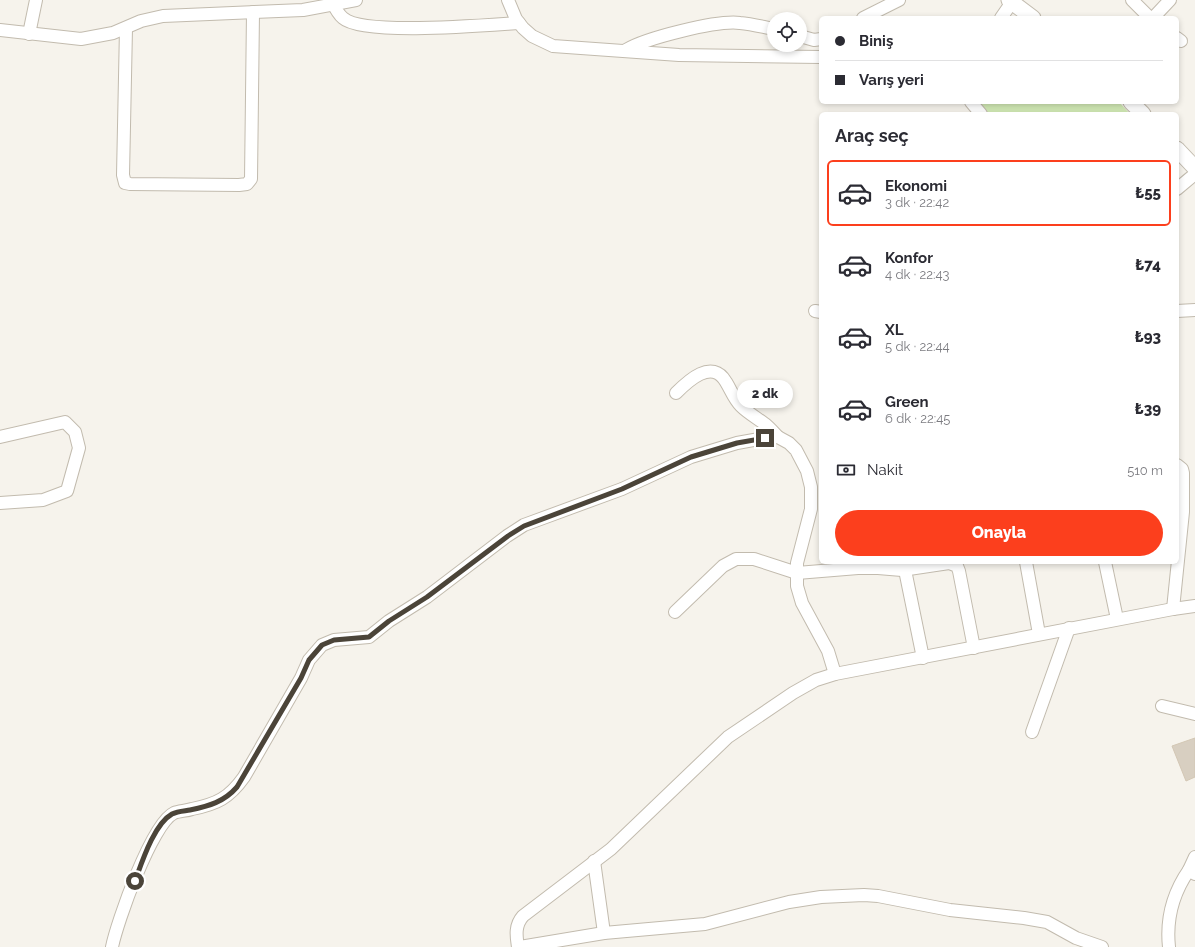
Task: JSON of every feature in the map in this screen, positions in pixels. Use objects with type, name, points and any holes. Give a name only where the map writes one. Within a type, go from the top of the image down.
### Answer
[{"type":"street","points":[[29,34],[36,0]]},
{"type":"street","points":[[0,30],[81,39],[113,33],[141,21],[163,16],[249,8],[303,10],[332,2],[356,0]]},
{"type":"street","points":[[508,0],[519,23],[532,36],[554,46],[679,55],[819,57]]},
{"type":"street","points":[[867,16],[899,0]]},
{"type":"street","points":[[1132,0],[1150,16]]},
{"type":"street","points":[[1154,16],[1170,0]]},
{"type":"street","points":[[1002,16],[1010,1],[1030,16]]},
{"type":"street","points":[[332,2],[343,18],[351,22],[384,27],[436,28],[519,23]]},
{"type":"street","points":[[126,28],[123,175],[125,183],[247,184],[251,179],[249,8]]},
{"type":"street","points":[[625,50],[644,42],[713,25],[740,23],[767,28]]},
{"type":"street","points":[[807,38],[814,40],[819,39]]},
{"type":"street","points":[[973,104],[979,112]]},
{"type":"street","points":[[1133,104],[1141,112]]},
{"type":"street","points":[[1179,151],[1195,168]]},
{"type":"street","points":[[1179,186],[1195,174]]},
{"type":"street","points":[[1179,311],[1195,310]]},
{"type":"street","points":[[676,393],[697,375],[711,372],[717,373],[726,381],[735,399],[741,406],[767,425],[778,437],[789,443],[796,450],[807,471],[811,487],[811,509],[797,562],[797,586],[802,604],[828,652],[835,674]]},
{"type":"street","points":[[0,437],[65,422],[75,432],[79,448],[67,491],[43,500],[0,503]]},
{"type":"street","points":[[112,947],[116,928],[144,858],[162,824],[173,813],[215,804],[232,792],[244,777],[301,678],[309,660],[322,645],[334,640],[369,637],[389,621],[427,597],[508,536],[524,526],[622,489],[691,457],[737,443],[778,437]]},
{"type":"street","points":[[1179,467],[1182,469],[1183,473],[1183,512],[1179,551]]},
{"type":"street","points":[[675,612],[723,566],[736,559],[754,559],[797,573],[858,568],[905,570],[943,564]]},
{"type":"street","points":[[952,564],[957,566],[959,571],[974,648]]},
{"type":"street","points":[[1026,564],[1039,634]]},
{"type":"street","points":[[1105,564],[1116,619]]},
{"type":"street","points":[[1173,609],[1178,564]]},
{"type":"street","points":[[905,570],[923,658]]},
{"type":"street","points":[[1102,947],[1076,938],[1047,922],[950,910],[890,898],[864,895],[821,897],[789,902],[705,924],[604,933],[519,947],[516,937],[517,922],[523,916],[611,849],[728,737],[793,693],[816,680],[835,674],[974,648],[1069,628],[1195,606]]},
{"type":"street","points":[[1032,732],[1069,628]]},
{"type":"street","points":[[1162,706],[1195,714]]},
{"type":"street","points":[[1168,947],[1169,918],[1173,901],[1181,882],[1192,872],[1195,857]]},
{"type":"street","points":[[594,861],[604,933]]},
{"type":"green space","points":[[982,104],[1121,104],[1128,112],[988,112]]},
{"type":"building","points":[[1195,738],[1195,777],[1186,781],[1172,746]]},
{"type":"route","points":[[135,881],[156,833],[168,817],[173,813],[215,804],[230,795],[237,787],[301,678],[309,660],[322,645],[334,640],[363,639],[369,637],[389,621],[427,597],[491,548],[524,526],[544,517],[622,489],[691,457],[737,443],[765,438]]}]
